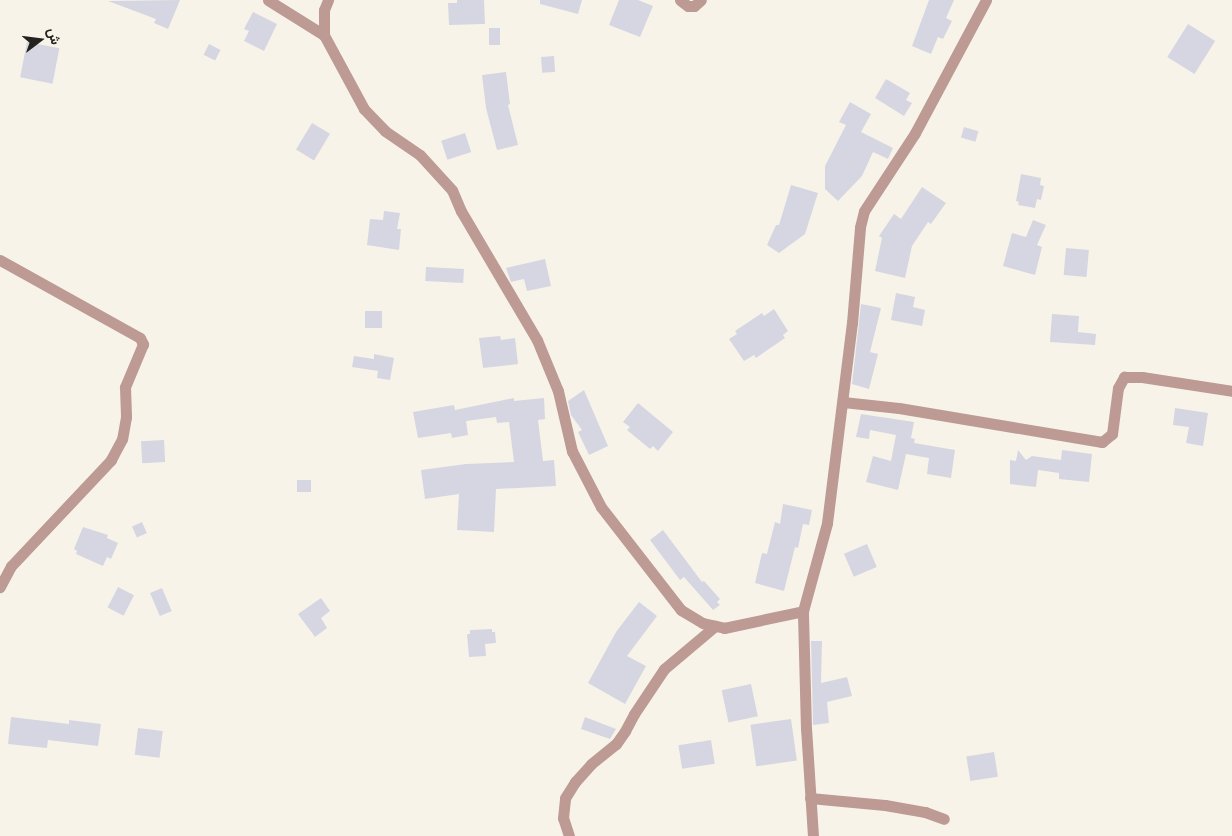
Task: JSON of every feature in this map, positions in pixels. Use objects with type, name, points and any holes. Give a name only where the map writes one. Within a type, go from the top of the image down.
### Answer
[{"type":"street","points":[[268,0],[324,35]]},
{"type":"street","points":[[328,0],[324,10],[324,35],[364,109],[385,131],[420,155],[452,190],[461,211],[537,340],[558,391],[572,451],[601,507],[681,610],[703,623],[724,628],[803,611]]},
{"type":"street","points":[[680,0],[688,6],[694,6],[701,0]]},
{"type":"street","points":[[813,836],[803,611],[828,523],[843,402],[860,227],[864,211],[915,133],[986,0]]},
{"type":"street","points":[[0,260],[140,338],[143,344],[125,387],[126,417],[122,439],[111,460],[11,566],[0,587]]},
{"type":"street","points":[[843,402],[899,408],[1102,442],[1112,434],[1118,388],[1124,377],[1142,377],[1232,390]]},
{"type":"street","points":[[569,836],[563,818],[565,798],[575,782],[616,744],[664,669],[715,626]]},
{"type":"street","points":[[810,798],[885,805],[925,812],[944,819]]},
{"type":"building","points":[[180,0],[168,29],[154,23],[156,19],[108,1]]},
{"type":"building","points":[[457,0],[484,0],[485,24],[449,25],[448,3],[457,3]]},
{"type":"building","points":[[540,0],[582,0],[578,14],[540,4]]},
{"type":"building","points":[[619,0],[638,0],[653,6],[640,37],[609,25]]},
{"type":"building","points":[[929,0],[954,0],[946,18],[952,21],[943,39],[938,37],[931,54],[912,46]]},
{"type":"building","points":[[253,12],[277,24],[264,51],[244,41],[249,31],[244,29]]},
{"type":"building","points":[[1188,24],[1215,41],[1194,74],[1167,57]]},
{"type":"building","points":[[489,28],[500,28],[500,45],[489,45]]},
{"type":"building","points":[[27,42],[59,48],[53,84],[20,77]]},
{"type":"building","points":[[209,44],[221,50],[215,61],[204,55]]},
{"type":"building","points":[[554,56],[555,72],[542,73],[541,57]]},
{"type":"building","points":[[506,72],[510,104],[508,105],[518,145],[497,150],[486,108],[482,75]]},
{"type":"building","points":[[886,79],[910,93],[906,100],[912,103],[904,116],[875,98]]},
{"type":"building","points":[[850,102],[871,114],[861,132],[893,148],[888,159],[873,152],[862,176],[838,201],[825,189],[825,166],[846,125],[839,122]]},
{"type":"building","points":[[312,123],[330,134],[314,160],[296,150]]},
{"type":"building","points":[[964,127],[978,131],[975,142],[961,138]]},
{"type":"building","points":[[465,133],[471,152],[447,160],[441,141]]},
{"type":"building","points":[[1021,174],[1041,178],[1040,185],[1044,186],[1041,200],[1037,199],[1035,208],[1018,205],[1019,202],[1016,201]]},
{"type":"building","points":[[791,185],[818,193],[805,234],[779,253],[767,245],[776,225],[779,225]]},
{"type":"building","points":[[922,187],[946,203],[931,224],[928,222],[912,246],[905,278],[875,271],[882,238],[879,236],[894,214],[901,219]]},
{"type":"building","points":[[384,211],[400,213],[397,229],[401,229],[399,250],[367,245],[370,219],[383,220]]},
{"type":"building","points":[[1033,220],[1046,225],[1037,245],[1042,247],[1035,275],[1003,266],[1012,233],[1026,237]]},
{"type":"building","points":[[1066,248],[1089,250],[1087,277],[1064,275]]},
{"type":"building","points":[[545,259],[551,286],[527,291],[524,279],[511,282],[506,268]]},
{"type":"building","points":[[426,267],[464,269],[463,283],[425,281]]},
{"type":"building","points":[[896,293],[915,297],[913,307],[925,310],[922,326],[891,320]]},
{"type":"building","points":[[861,304],[881,308],[870,352],[878,354],[869,389],[852,384]]},
{"type":"building","points":[[774,309],[788,331],[783,335],[785,338],[756,358],[754,355],[744,361],[729,339],[737,334],[735,331],[762,313],[764,316]]},
{"type":"building","points":[[365,311],[382,311],[382,328],[365,328]]},
{"type":"building","points":[[1052,314],[1079,316],[1078,332],[1096,334],[1095,345],[1050,342]]},
{"type":"building","points":[[500,336],[501,340],[515,338],[518,364],[483,368],[479,338]]},
{"type":"building","points":[[374,354],[394,358],[390,380],[377,378],[378,371],[352,367],[354,356],[374,359]]},
{"type":"building","points":[[584,390],[608,446],[589,455],[578,432],[582,430],[571,415],[568,401]]},
{"type":"building","points":[[514,398],[514,401],[544,398],[545,419],[538,420],[543,461],[554,460],[556,486],[496,489],[494,532],[457,530],[459,494],[425,499],[421,470],[466,464],[514,462],[509,422],[497,423],[496,417],[466,421],[468,435],[452,438],[451,433],[418,438],[413,412],[454,405],[455,410]]},
{"type":"building","points":[[638,403],[673,432],[658,451],[653,446],[650,449],[627,430],[630,427],[623,422]]},
{"type":"building","points":[[1175,408],[1208,413],[1203,446],[1186,443],[1189,427],[1173,425]]},
{"type":"building","points":[[861,414],[914,422],[911,438],[915,439],[914,443],[955,450],[951,478],[927,474],[929,458],[906,454],[898,490],[866,482],[873,456],[891,461],[896,435],[870,430],[869,439],[856,437]]},
{"type":"building","points":[[164,440],[165,462],[142,463],[141,441]]},
{"type":"building","points":[[1018,450],[1026,460],[1032,456],[1061,460],[1062,450],[1092,454],[1089,482],[1059,479],[1059,473],[1038,470],[1036,487],[1010,484],[1010,460],[1016,461]]},
{"type":"building","points":[[297,480],[311,480],[311,492],[297,492]]},
{"type":"building","points":[[783,504],[812,510],[809,525],[803,524],[798,548],[795,547],[784,591],[755,583],[762,553],[767,554],[775,522],[780,524]]},
{"type":"building","points":[[142,522],[147,533],[137,537],[132,526]]},
{"type":"building","points":[[83,527],[108,535],[107,538],[118,543],[111,559],[107,557],[103,566],[76,554],[77,551],[74,549]]},
{"type":"building","points":[[663,530],[702,582],[704,581],[720,599],[717,602],[720,605],[713,610],[684,577],[680,580],[650,540]]},
{"type":"building","points":[[867,544],[877,567],[854,577],[844,554]]},
{"type":"building","points":[[118,587],[134,595],[124,616],[108,607]]},
{"type":"building","points":[[162,588],[172,611],[160,616],[150,593]]},
{"type":"building","points":[[321,598],[330,611],[321,618],[327,628],[315,637],[298,614]]},
{"type":"building","points":[[639,602],[657,616],[627,656],[646,666],[625,704],[588,683],[616,632]]},
{"type":"building","points":[[492,629],[492,632],[495,632],[496,643],[485,644],[486,656],[469,657],[467,634],[470,634],[470,630]]},
{"type":"building","points":[[811,641],[822,641],[821,683],[847,677],[852,696],[827,702],[829,723],[813,725]]},
{"type":"building","points":[[751,684],[758,716],[729,723],[722,690]]},
{"type":"building","points":[[11,717],[69,724],[69,720],[101,724],[98,746],[48,740],[47,748],[8,744]]},
{"type":"building","points":[[585,717],[616,729],[610,739],[581,729]]},
{"type":"building","points":[[791,719],[797,761],[756,766],[750,725]]},
{"type":"building","points":[[138,728],[163,731],[160,758],[135,755]]},
{"type":"building","points":[[711,740],[715,764],[682,769],[678,745]]},
{"type":"building","points":[[994,752],[998,777],[970,781],[966,756]]}]
